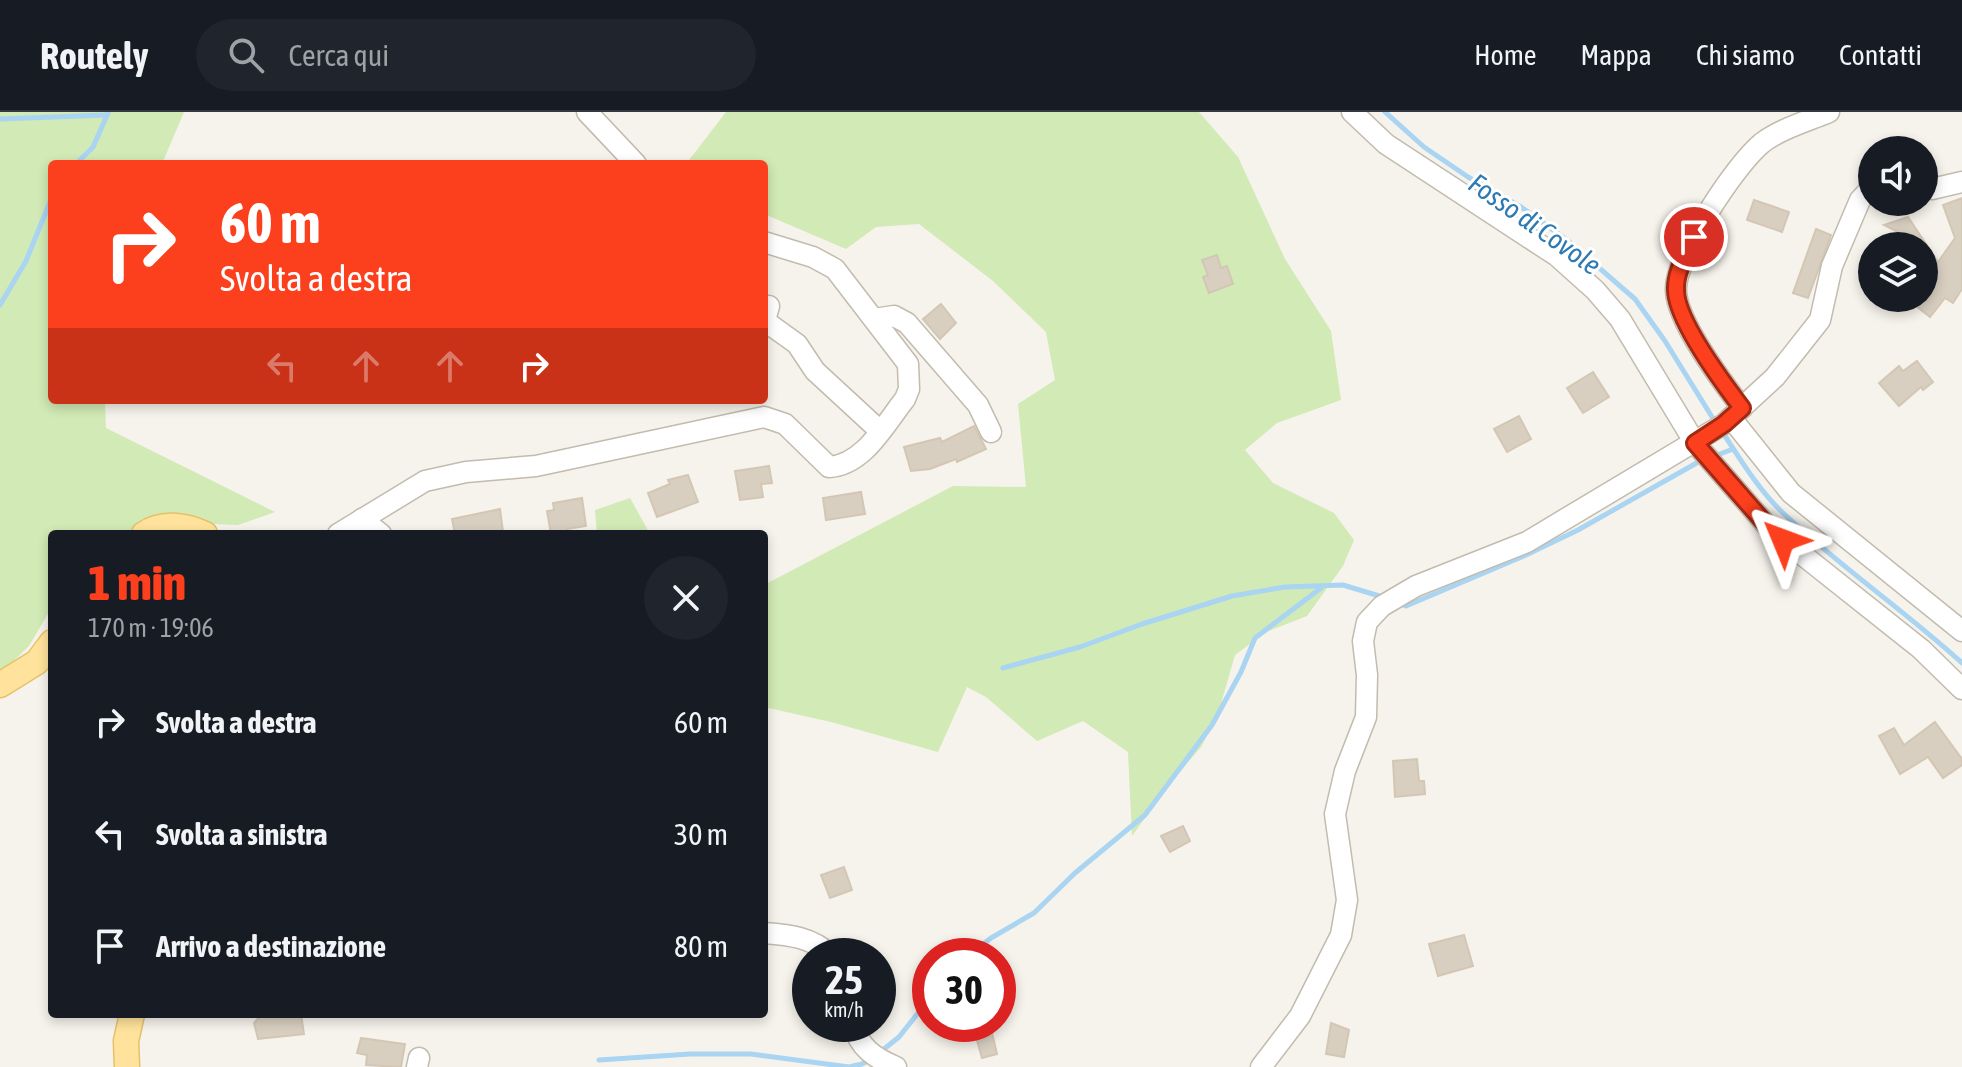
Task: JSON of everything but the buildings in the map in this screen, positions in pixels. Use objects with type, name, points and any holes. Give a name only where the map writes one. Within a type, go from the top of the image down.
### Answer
[{"type":"main road","points":[[149,530],[186,525],[197,530]]},
{"type":"main road","points":[[0,685],[37,662],[48,647]]},
{"type":"main road","points":[[127,1067],[126,1041],[131,1018]]},
{"type":"street","points":[[587,112],[632,160]]},
{"type":"street","points":[[1352,112],[1386,144],[1557,256],[1595,290],[1620,319],[1725,479],[1770,529],[1921,649],[1962,689]]},
{"type":"street","points":[[1829,112],[1764,141],[1728,182],[1694,237],[1679,272],[1676,290],[1681,313],[1721,380],[1732,417],[1791,493],[1962,631]]},
{"type":"street","points":[[1938,188],[1962,182]]},
{"type":"street","points":[[1262,1067],[1300,1016],[1341,935],[1347,900],[1335,814],[1345,771],[1366,717],[1367,675],[1363,641],[1367,622],[1382,606],[1416,586],[1527,542],[1700,443],[1732,417],[1775,377],[1820,320],[1832,266],[1858,205]]},
{"type":"street","points":[[344,530],[425,481],[466,472],[536,466],[764,417],[785,424],[829,467],[840,466],[861,454],[905,399],[909,389],[908,364],[835,269],[813,257],[768,243]]},
{"type":"street","points":[[874,319],[894,316],[907,323],[978,405],[991,432]]},
{"type":"street","points":[[768,323],[797,344],[815,371],[879,430]]},
{"type":"street","points":[[362,519],[376,530]]},
{"type":"street","points":[[768,933],[800,938]]},
{"type":"street","points":[[860,1042],[875,1058],[896,1067]]},
{"type":"green space","points":[[0,112],[184,112],[164,160],[48,160],[48,404],[105,404],[106,428],[275,512],[238,525],[146,521],[131,530],[48,530],[48,614],[29,646],[0,674]]},
{"type":"green space","points":[[726,112],[1199,112],[1238,157],[1285,259],[1331,331],[1341,400],[1277,423],[1245,450],[1273,483],[1334,513],[1354,540],[1343,566],[1307,616],[1266,632],[1235,655],[1218,714],[1201,747],[1132,836],[1128,752],[1083,721],[1037,741],[986,697],[967,687],[938,752],[768,708],[768,583],[953,486],[1026,487],[1018,404],[1055,380],[1046,332],[993,281],[919,224],[876,227],[846,249],[768,216],[768,160],[689,160]]},
{"type":"green space","points":[[630,498],[648,530],[597,530],[595,510]]},
{"type":"waterway","name":"Fosso di Covole","points":[[1385,112],[1424,147],[1521,207],[1567,240],[1635,299],[1717,425]]},
{"type":"waterway","points":[[80,160],[93,147],[108,113]]},
{"type":"waterway","points":[[0,119],[107,115]]},
{"type":"waterway","points":[[0,305],[26,261],[48,207]]},
{"type":"waterway","name":"Fosso di Covole","points":[[1723,433],[1758,484],[1782,512],[1962,663]]},
{"type":"waterway","points":[[1712,457],[1733,449]]},
{"type":"waterway","points":[[1399,603],[1406,606],[1526,555],[1578,530],[1702,460]]},
{"type":"waterway","points":[[1003,668],[1080,647],[1232,596],[1285,587],[1343,585],[1386,598]]},
{"type":"waterway","points":[[991,938],[1034,913],[1075,873],[1145,815],[1212,725],[1241,672],[1255,638],[1321,588]]},
{"type":"waterway","points":[[879,1053],[899,1037],[912,1021]]},
{"type":"waterway","points":[[599,1060],[690,1054],[751,1054],[849,1067],[871,1059]]},
{"type":"route","points":[[1694,237],[1679,272],[1676,290],[1681,313],[1721,380],[1742,408],[1695,443],[1736,492],[1783,540]]}]
